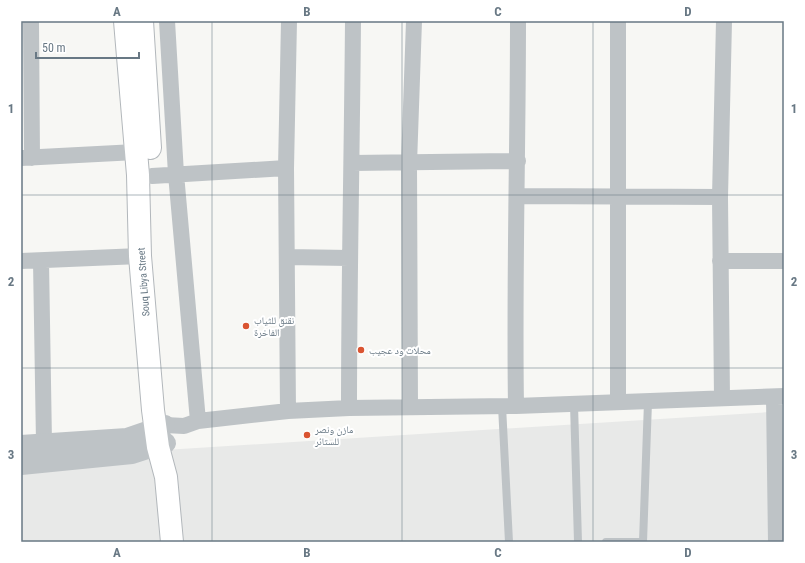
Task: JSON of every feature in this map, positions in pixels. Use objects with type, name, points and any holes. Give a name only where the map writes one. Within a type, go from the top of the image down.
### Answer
[{"type":"main road","name":"Souq Libya Street","points":[[125,21],[136,152],[140,256],[171,432]]},
{"type":"main road","name":"Souq Libya Street","points":[[142,21],[171,432],[166,477],[172,542]]},
{"type":"street","points":[[31,21],[26,158],[136,152]]},
{"type":"street","points":[[167,21],[176,174],[171,432]]},
{"type":"street","points":[[288,411],[286,168],[289,21]]},
{"type":"street","points":[[349,408],[349,258],[352,163],[353,21]]},
{"type":"street","points":[[410,407],[409,164],[414,21]]},
{"type":"street","points":[[509,406],[518,196],[518,21]]},
{"type":"street","points":[[618,21],[618,402]]},
{"type":"street","points":[[722,398],[720,196],[724,21]]},
{"type":"street","points":[[352,163],[409,164],[518,161]]},
{"type":"street","points":[[152,176],[286,168]]},
{"type":"street","points":[[518,196],[720,196]]},
{"type":"street","points":[[21,262],[140,256]]},
{"type":"street","points":[[287,257],[349,258]]},
{"type":"street","points":[[40,261],[44,443]]},
{"type":"street","points":[[720,261],[784,261]]},
{"type":"street","points":[[21,445],[127,438],[171,432],[288,411],[349,408],[509,406],[779,397],[776,542]]},
{"type":"street","points":[[21,465],[120,456],[171,432]]},
{"type":"lane","points":[[606,542],[643,542],[648,402]]},
{"type":"lane","points":[[574,404],[578,542]]},
{"type":"lane","points":[[509,406],[509,542]]},
{"type":"shaded area","points":[[770,412],[770,542],[21,542],[21,459]]},
{"type":"place","name":"نقنق للثياب الفاخرة","points":[[246,326]]},
{"type":"place","name":"محلات ود عجيب","points":[[361,350]]},
{"type":"place","name":"مازن ونصر للستائر","points":[[307,435]]}]
